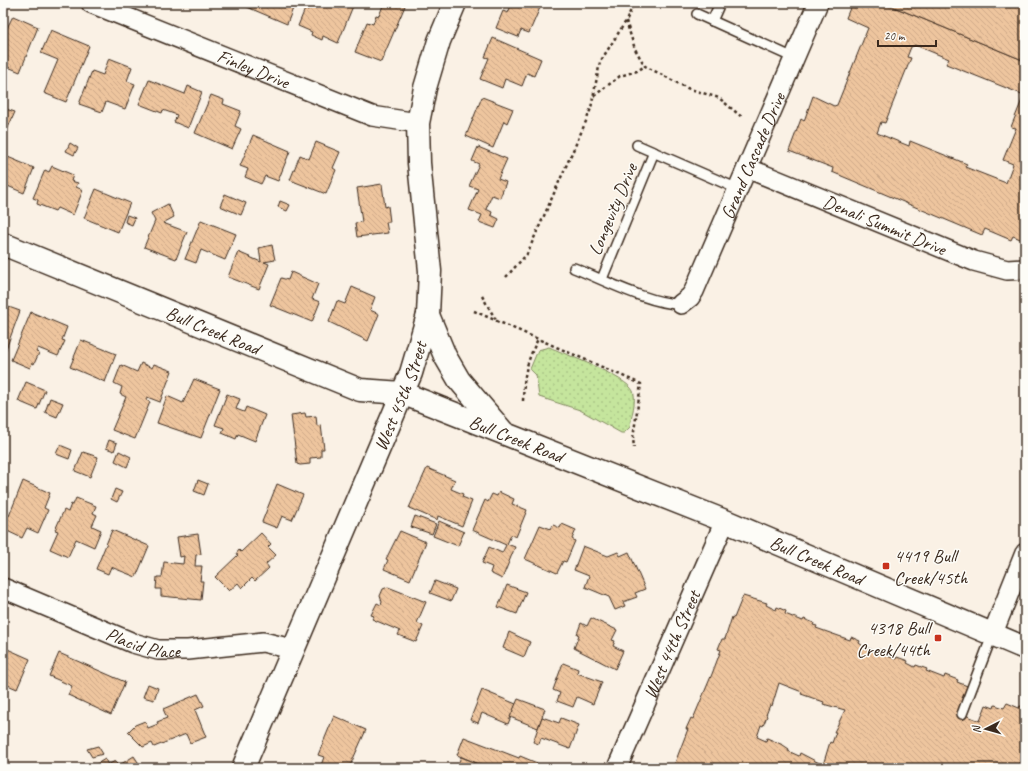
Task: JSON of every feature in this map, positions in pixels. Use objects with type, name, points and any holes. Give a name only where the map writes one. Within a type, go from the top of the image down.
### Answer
[{"type":"street","name":"Finley Drive","points":[[91,3],[372,116],[418,122]]},
{"type":"street","name":"West 45th Street","points":[[243,768],[292,649],[411,373],[428,315],[430,271],[418,163],[418,122],[425,88],[439,41],[455,3]]},
{"type":"street","name":"Grand Cascade Drive","points":[[681,304],[690,297],[694,291],[818,3]]},
{"type":"street","name":"Denali Summit Drive","points":[[747,168],[974,261],[1007,270],[1025,269]]},
{"type":"street","name":"Bull Creek Road","points":[[3,244],[360,390],[402,393],[725,520],[1025,648]]},
{"type":"street","points":[[428,315],[445,356],[459,380],[504,433]]},
{"type":"street","name":"West 44th Street","points":[[617,768],[725,520]]},
{"type":"street","points":[[993,634],[1025,553]]},
{"type":"street","name":"Placid Place","points":[[3,588],[133,643],[158,650],[188,650],[262,642],[292,649]]},
{"type":"lane","points":[[712,21],[720,3]]},
{"type":"lane","points":[[697,14],[794,58]]},
{"type":"lane","points":[[637,145],[738,189]]},
{"type":"lane","name":"Longevity Drive","points":[[602,279],[654,152]]},
{"type":"lane","points":[[574,268],[654,300],[669,304],[681,304]]},
{"type":"lane","points":[[962,714],[993,634]]},
{"type":"path","points":[[506,277],[527,254],[587,119],[594,96],[600,62],[626,21],[634,3]]},
{"type":"path","points":[[626,21],[635,49],[645,66],[687,88],[719,98],[742,118]]},
{"type":"path","points":[[594,96],[620,76],[637,71],[645,66]]},
{"type":"path","points":[[482,296],[496,321]]},
{"type":"path","points":[[474,311],[641,384],[633,438],[634,448]]},
{"type":"path","points":[[523,401],[523,379],[526,364],[538,339]]},
{"type":"green space","points":[[549,347],[581,360],[620,379],[628,385],[633,391],[634,404],[630,427],[624,433],[621,433],[580,410],[539,397],[536,375],[530,369],[538,350]]},
{"type":"building","points":[[248,3],[295,3],[287,24],[247,7]]},
{"type":"building","points":[[311,3],[328,5],[329,3],[346,3],[353,6],[338,43],[323,36],[322,40],[311,35],[312,32],[298,26],[305,9],[308,10]]},
{"type":"building","points":[[384,3],[397,3],[405,6],[381,62],[355,52],[367,22],[373,24],[376,15],[379,16]]},
{"type":"building","points":[[512,3],[542,3],[529,33],[521,30],[518,37],[496,28],[503,11],[508,13]]},
{"type":"building","points":[[852,3],[884,3],[1025,61],[1025,241],[1013,236],[1011,240],[985,229],[982,235],[832,172],[833,168],[789,151],[801,119],[804,121],[813,96],[834,106],[837,105],[868,28],[846,18]],"holes":[[[915,45],[949,59],[946,64],[1024,95],[1011,127],[1016,128],[1003,160],[1013,164],[1006,183],[965,167],[967,164],[910,141],[909,146],[877,133],[881,122],[885,123],[911,58],[907,57],[911,47]]]},
{"type":"building","points":[[884,3],[1025,3],[1025,61]]},
{"type":"building","points":[[13,16],[38,27],[20,72],[3,65],[3,36]]},
{"type":"building","points":[[51,30],[89,46],[66,102],[44,93],[58,60],[41,53]]},
{"type":"building","points":[[493,38],[541,59],[534,76],[527,73],[522,86],[505,79],[502,88],[480,79],[489,58],[485,57]]},
{"type":"building","points":[[109,58],[132,67],[127,81],[135,84],[125,109],[106,102],[102,112],[79,104],[92,71],[103,75]]},
{"type":"building","points":[[149,80],[185,94],[188,86],[202,92],[188,128],[174,122],[177,115],[163,110],[162,113],[139,104]]},
{"type":"building","points":[[211,95],[224,100],[223,104],[241,111],[235,126],[241,129],[232,149],[195,133]]},
{"type":"building","points":[[482,97],[513,109],[507,123],[504,121],[493,148],[466,136]]},
{"type":"building","points":[[3,108],[15,112],[7,130],[3,128]]},
{"type":"building","points":[[253,135],[290,151],[278,181],[265,176],[261,184],[245,177],[248,169],[240,166]]},
{"type":"building","points":[[316,142],[340,152],[333,168],[336,170],[326,194],[290,180],[300,155],[309,159]]},
{"type":"building","points":[[70,143],[78,148],[74,155],[66,151]]},
{"type":"building","points":[[478,147],[507,159],[498,179],[506,182],[500,198],[492,195],[486,209],[492,212],[491,215],[499,219],[495,228],[479,222],[482,215],[469,210],[478,189],[469,186],[479,164],[472,161]]},
{"type":"building","points":[[3,155],[34,168],[24,193],[3,184]]},
{"type":"building","points":[[52,166],[73,175],[71,181],[78,183],[76,187],[83,190],[73,215],[57,208],[55,211],[37,204],[38,200],[33,198],[45,170],[49,172]]},
{"type":"building","points":[[382,184],[385,207],[388,206],[390,222],[386,222],[388,233],[357,237],[355,223],[362,222],[357,188]]},
{"type":"building","points":[[96,189],[130,203],[118,232],[84,218]]},
{"type":"building","points":[[225,194],[246,203],[241,215],[220,206]]},
{"type":"building","points":[[280,201],[290,205],[287,211],[278,207]]},
{"type":"building","points":[[168,204],[174,217],[163,223],[187,232],[176,259],[144,247],[155,221],[151,213]]},
{"type":"building","points":[[127,215],[135,218],[132,225],[125,222]]},
{"type":"building","points":[[201,220],[236,234],[225,260],[201,250],[196,263],[185,259]]},
{"type":"building","points":[[272,245],[275,260],[264,262],[269,264],[259,289],[228,277],[238,252],[261,262],[259,248]]},
{"type":"building","points":[[291,272],[318,284],[312,299],[320,302],[312,322],[270,305],[281,278],[288,280]]},
{"type":"building","points":[[352,287],[375,297],[370,310],[379,314],[368,341],[329,322],[337,301],[345,304]]},
{"type":"building","points":[[3,305],[20,311],[3,357]]},
{"type":"building","points":[[31,312],[67,327],[62,340],[65,341],[58,356],[38,348],[36,352],[39,353],[34,364],[32,363],[30,368],[11,360]]},
{"type":"building","points":[[81,340],[116,354],[105,382],[70,367]]},
{"type":"building","points":[[141,363],[152,368],[154,364],[172,371],[160,402],[147,397],[146,400],[150,402],[135,439],[112,430],[126,397],[120,394],[122,387],[114,383],[121,365],[137,372]]},
{"type":"building","points":[[194,379],[220,389],[201,438],[157,423],[167,396],[183,403]]},
{"type":"building","points":[[26,382],[45,390],[37,409],[18,401]]},
{"type":"building","points":[[227,394],[240,399],[236,409],[244,412],[246,407],[265,415],[255,441],[238,434],[236,439],[222,433],[224,428],[215,425]]},
{"type":"building","points":[[50,398],[63,403],[57,417],[45,412]]},
{"type":"building","points":[[305,413],[306,417],[316,416],[317,426],[321,425],[324,449],[321,449],[321,457],[310,458],[310,464],[300,465],[297,464],[291,415]]},
{"type":"building","points":[[109,440],[117,443],[114,451],[106,448]]},
{"type":"building","points":[[60,445],[72,450],[69,459],[56,454]]},
{"type":"building","points":[[119,451],[131,457],[127,467],[115,461]]},
{"type":"building","points":[[83,452],[98,457],[90,477],[75,471]]},
{"type":"building","points":[[427,468],[455,480],[451,489],[463,494],[462,497],[472,501],[462,526],[438,516],[437,520],[409,508]]},
{"type":"building","points":[[198,480],[208,484],[204,495],[194,491]]},
{"type":"building","points":[[23,481],[50,493],[44,508],[48,510],[38,533],[27,528],[22,538],[3,529],[3,516],[4,514],[9,516]]},
{"type":"building","points":[[277,484],[303,495],[292,520],[282,516],[277,528],[262,522]]},
{"type":"building","points":[[115,489],[122,492],[117,502],[111,499]]},
{"type":"building","points":[[499,492],[514,499],[512,504],[527,510],[516,537],[511,535],[507,544],[515,547],[502,579],[490,573],[492,567],[482,563],[489,547],[502,553],[506,545],[472,530],[485,500],[488,502],[492,494],[497,496]]},
{"type":"building","points":[[76,498],[96,506],[93,513],[97,515],[92,526],[101,530],[94,547],[76,539],[68,557],[50,549],[58,531],[55,530],[64,510],[68,512],[71,504],[73,505]]},
{"type":"building","points":[[415,516],[436,524],[432,534],[411,527]]},
{"type":"building","points":[[439,521],[464,532],[458,546],[433,536]]},
{"type":"building","points":[[562,524],[576,530],[572,539],[575,541],[566,562],[563,561],[557,573],[525,559],[540,525],[551,529],[553,525],[560,528]]},
{"type":"building","points":[[112,530],[149,546],[136,577],[111,567],[108,574],[96,569]]},
{"type":"building","points":[[400,531],[426,542],[410,580],[384,569],[388,560],[386,559]]},
{"type":"building","points":[[261,533],[271,544],[268,547],[276,555],[266,564],[269,568],[255,581],[252,578],[242,588],[238,583],[229,591],[215,577],[238,555],[236,554],[239,550],[241,552]]},
{"type":"building","points":[[198,534],[201,554],[196,555],[195,566],[202,566],[200,581],[203,581],[201,600],[161,596],[161,589],[156,589],[157,577],[162,577],[164,562],[183,564],[184,556],[180,557],[177,537]]},
{"type":"building","points":[[583,546],[608,556],[618,552],[620,556],[629,552],[645,589],[635,593],[637,597],[623,602],[625,606],[615,610],[609,597],[585,587],[589,576],[574,570]]},
{"type":"building","points":[[435,581],[456,589],[451,601],[430,593]]},
{"type":"building","points":[[507,585],[526,592],[517,614],[498,607]]},
{"type":"building","points":[[388,587],[426,602],[417,623],[423,626],[416,642],[398,635],[400,631],[372,619],[374,616],[371,615],[377,603],[381,605],[382,602],[380,596],[383,589]]},
{"type":"building","points":[[743,596],[767,603],[766,605],[776,610],[777,607],[786,611],[785,614],[803,621],[804,619],[814,623],[813,625],[817,626],[816,628],[850,640],[851,637],[860,641],[859,643],[863,646],[877,652],[878,649],[888,653],[887,656],[896,659],[897,657],[908,661],[907,663],[915,667],[916,665],[927,669],[926,671],[944,678],[945,675],[958,680],[957,682],[970,687],[960,713],[980,721],[986,705],[994,708],[995,705],[1004,708],[1007,703],[1019,708],[1020,706],[1025,707],[1025,768],[673,768],[688,729],[686,729],[691,718],[693,719],[712,674],[721,650],[718,649],[722,639],[725,639],[732,617],[734,618]],"holes":[[[779,683],[802,692],[801,694],[824,702],[823,704],[845,710],[834,732],[836,732],[832,743],[830,742],[823,765],[800,753],[799,756],[788,751],[789,749],[783,745],[767,738],[766,741],[757,737],[761,725],[763,726],[770,705],[772,706]]]},
{"type":"building","points":[[591,618],[617,630],[612,640],[615,641],[613,646],[623,651],[615,669],[574,648],[579,635],[577,634],[581,623],[587,626]]},
{"type":"building","points":[[509,632],[530,642],[524,657],[503,648]]},
{"type":"building","points":[[3,647],[30,659],[17,689],[3,683]]},
{"type":"building","points":[[59,653],[125,682],[111,715],[68,695],[72,686],[49,676]]},
{"type":"building","points":[[563,663],[578,669],[577,673],[602,682],[593,704],[577,697],[573,707],[557,701],[560,693],[553,690]]},
{"type":"building","points":[[148,684],[158,688],[154,700],[143,697]]},
{"type":"building","points":[[482,690],[516,704],[508,724],[482,713],[478,723],[470,720]]},
{"type":"building","points":[[198,694],[204,706],[195,710],[206,737],[190,743],[186,734],[154,747],[152,743],[143,747],[128,732],[135,725],[145,721],[148,728],[158,724],[157,722],[167,718],[163,709]]},
{"type":"building","points":[[518,699],[545,709],[538,728],[510,717]]},
{"type":"building","points":[[334,716],[366,730],[349,768],[320,768],[324,757],[318,755]]},
{"type":"building","points":[[542,717],[559,723],[561,718],[579,725],[570,749],[541,738],[539,744],[533,742]]},
{"type":"building","points":[[464,737],[519,758],[520,756],[537,763],[535,768],[489,768],[457,755]]},
{"type":"building","points":[[98,746],[103,754],[92,757],[87,749]]},
{"type":"building","points":[[134,756],[142,768],[96,768],[95,765],[105,759],[108,765],[115,761],[118,766]]},
{"type":"building","points":[[461,757],[489,768],[456,768]]},
{"type":"place","name":"4419 Bull Creek/45th","points":[[886,566]]},
{"type":"place","name":"4318 Bull Creek/44th","points":[[938,638]]}]
